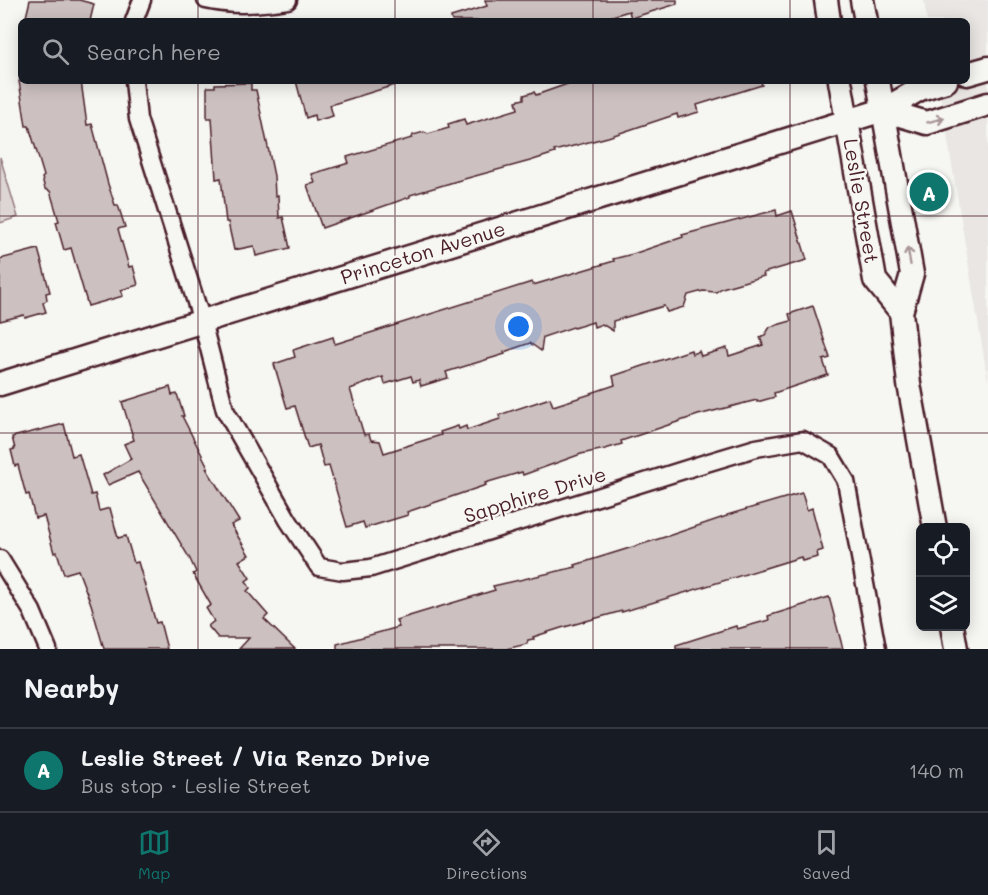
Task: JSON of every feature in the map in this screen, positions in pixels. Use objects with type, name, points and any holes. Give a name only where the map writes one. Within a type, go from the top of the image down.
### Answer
[{"type":"street","points":[[135,18],[142,0]]},
{"type":"street","points":[[206,0],[252,3],[288,0]]},
{"type":"street","points":[[825,0],[828,18]]},
{"type":"street","points":[[862,0],[865,18]]},
{"type":"street","points":[[970,73],[988,68]]},
{"type":"street","points":[[134,84],[138,119],[202,321]]},
{"type":"street","name":"Leslie Street","points":[[840,84],[875,280],[901,312]]},
{"type":"street","name":"Leslie Street","points":[[879,84],[912,274],[901,312],[909,384],[934,523]]},
{"type":"street","name":"Princeton Avenue","points":[[0,384],[883,110],[920,89],[936,84]]},
{"type":"street","points":[[883,110],[927,123],[988,104]]},
{"type":"street","name":"Sapphire Drive","points":[[202,321],[225,410],[288,520],[319,567],[344,571],[371,568],[756,448],[803,440],[831,456],[846,481],[877,649]]},
{"type":"street","points":[[0,559],[32,611],[48,649]]},
{"type":"street","points":[[953,631],[956,649]]},
{"type":"shaded area","points":[[924,0],[988,0],[988,381],[938,84],[970,84],[970,18],[927,18]]},
{"type":"shaded area","points":[[0,157],[18,217],[0,223]]},
{"type":"building","points":[[30,0],[79,0],[94,4],[91,18],[26,18]]},
{"type":"building","points":[[485,0],[677,0],[677,4],[631,18],[629,11],[606,18],[451,18],[487,6]]},
{"type":"building","points":[[19,84],[81,84],[87,125],[92,124],[108,184],[115,205],[118,205],[125,227],[118,229],[129,267],[133,266],[138,285],[121,290],[123,296],[88,306],[71,248],[64,250],[56,222],[59,221],[50,191],[45,189],[42,178],[44,176],[29,126],[26,126]]},
{"type":"building","points":[[215,84],[251,84],[251,90],[256,90],[274,176],[275,196],[278,195],[279,218],[283,217],[290,248],[256,256],[254,246],[234,250],[228,222],[226,222],[221,178],[216,179],[212,118],[207,118],[207,87],[215,87]]},
{"type":"building","points":[[297,84],[395,84],[330,105],[333,116],[315,121],[314,115],[306,118]]},
{"type":"building","points":[[567,84],[762,85],[697,105],[699,112],[678,118],[677,114],[608,137],[554,151],[555,153],[530,161],[410,195],[410,197],[322,228],[307,185],[315,183],[312,174],[349,163],[347,157],[412,138],[413,135],[424,132],[428,134],[449,128],[448,124],[464,119],[466,125],[518,109],[516,101],[534,92],[536,95]]},
{"type":"building","points":[[776,210],[777,216],[792,211],[807,260],[763,273],[764,276],[722,288],[716,292],[703,291],[688,295],[684,307],[667,312],[664,306],[613,321],[613,331],[602,324],[594,327],[593,322],[573,327],[543,337],[541,351],[530,343],[504,352],[505,354],[446,372],[448,378],[421,386],[419,380],[413,382],[411,376],[385,384],[383,377],[350,389],[364,435],[369,434],[371,440],[380,441],[384,453],[441,435],[440,432],[458,426],[459,429],[466,426],[467,430],[500,419],[499,415],[550,398],[553,406],[591,394],[615,385],[613,376],[691,350],[692,354],[699,351],[701,356],[727,348],[729,356],[763,345],[760,337],[765,335],[770,327],[791,321],[789,314],[813,306],[830,358],[823,360],[828,375],[774,393],[775,397],[698,415],[621,441],[622,444],[581,454],[523,475],[522,472],[485,483],[486,485],[407,512],[408,515],[365,528],[363,522],[347,527],[329,466],[324,467],[318,445],[308,448],[295,406],[287,408],[274,364],[295,357],[293,350],[333,337],[335,344],[532,282],[533,285],[614,261],[613,259],[683,237],[682,235]]},
{"type":"building","points":[[38,249],[50,292],[46,293],[47,300],[43,303],[46,312],[25,318],[24,315],[0,321],[0,259]]},
{"type":"building","points":[[170,387],[172,395],[177,394],[184,416],[182,416],[208,467],[206,468],[239,521],[231,525],[249,555],[239,561],[250,578],[246,581],[250,588],[247,591],[268,615],[264,619],[295,649],[239,649],[249,638],[218,638],[208,626],[214,621],[206,608],[211,605],[193,574],[196,572],[190,559],[138,472],[108,485],[103,475],[131,459],[124,444],[134,440],[122,402]]},
{"type":"building","points":[[64,424],[72,456],[79,454],[91,495],[95,494],[99,511],[110,508],[118,538],[126,536],[134,563],[138,562],[156,623],[160,622],[167,649],[104,649],[78,570],[64,574],[57,552],[54,553],[44,516],[35,518],[18,465],[15,466],[11,450],[15,449],[12,437]]},
{"type":"building","points":[[802,493],[807,510],[812,508],[823,550],[817,552],[818,557],[802,561],[801,557],[622,612],[561,628],[533,637],[534,639],[528,640],[527,644],[506,649],[337,649],[337,644],[399,627],[396,620],[495,590],[493,586],[576,567],[575,565],[727,515]]},
{"type":"building","points":[[829,597],[843,649],[676,649],[676,645],[736,626],[737,629],[769,620],[768,616]]},
{"type":"place","name":"Leslie Street / Via Renzo Drive","points":[[929,192]]}]
